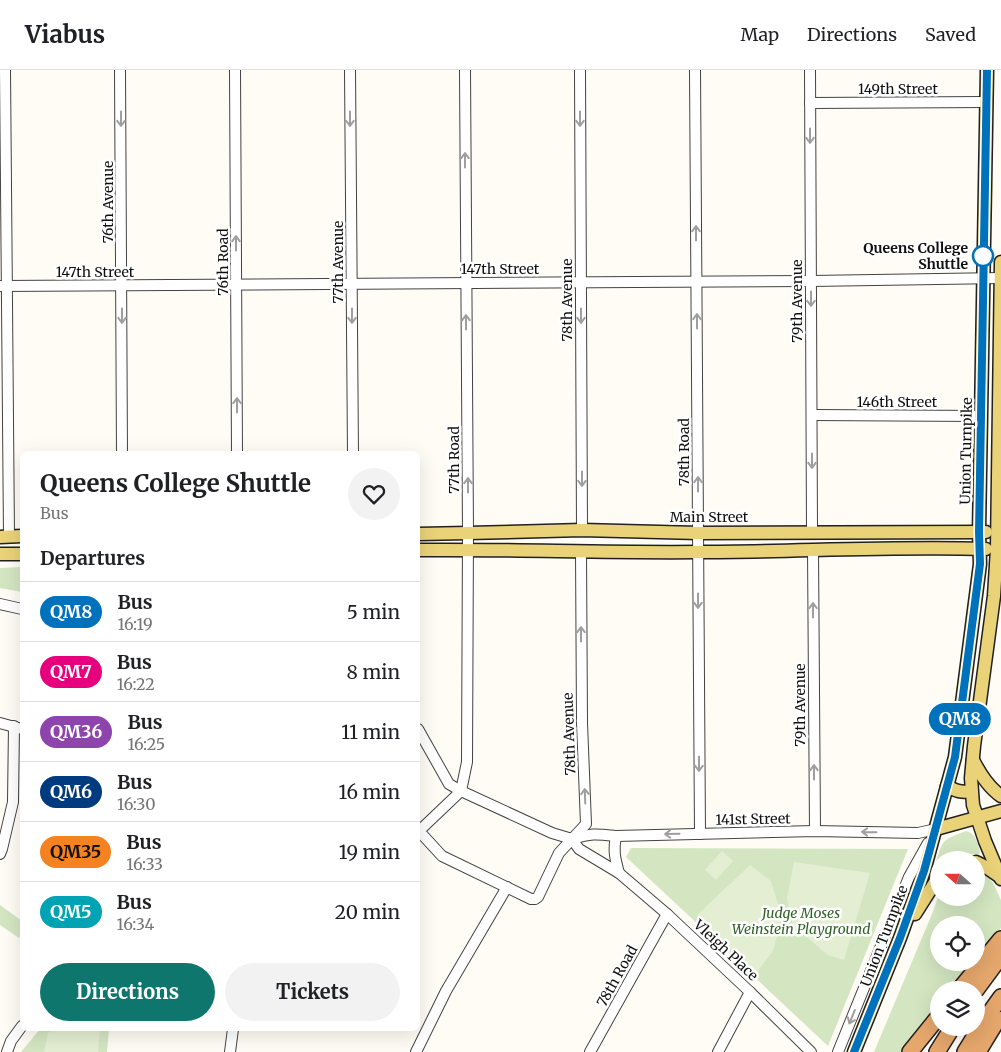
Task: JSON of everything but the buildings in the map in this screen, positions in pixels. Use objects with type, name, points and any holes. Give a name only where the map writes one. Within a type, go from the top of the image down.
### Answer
[{"type":"highway","points":[[966,981],[1001,939]]},
{"type":"highway","points":[[983,981],[1001,956]]},
{"type":"highway","points":[[966,1052],[1001,996]]},
{"type":"highway","points":[[978,1052],[1001,1014]]},
{"type":"highway","points":[[910,1052],[930,1027]]},
{"type":"highway","points":[[937,1052],[947,1036]]},
{"type":"main road","name":"Union Turnpike","points":[[854,1052],[900,938],[924,871],[955,757],[969,656],[980,564],[987,70]]},
{"type":"main road","points":[[1001,262],[999,549],[973,760],[971,791],[977,818],[1001,878]]},
{"type":"main road","name":"Main Street","points":[[420,534],[582,530],[698,533],[999,532]]},
{"type":"main road","points":[[5,536],[20,536]]},
{"type":"main road","points":[[420,550],[698,552],[813,549],[999,549]]},
{"type":"main road","points":[[0,554],[20,554]]},
{"type":"main road","points":[[973,760],[988,785],[1001,796]]},
{"type":"main road","points":[[947,786],[957,791],[971,791]]},
{"type":"main road","points":[[936,829],[1001,811]]},
{"type":"main road","points":[[985,866],[1001,878]]},
{"type":"main road","points":[[900,938],[930,890]]},
{"type":"street","points":[[5,70],[3,286],[5,536]]},
{"type":"street","name":"76th Avenue","points":[[120,70],[122,451]]},
{"type":"street","name":"76th Road","points":[[235,70],[237,451]]},
{"type":"street","name":"77th Avenue","points":[[350,70],[353,451]]},
{"type":"street","name":"77th Road","points":[[461,791],[467,743],[468,533],[465,70]]},
{"type":"street","name":"78th Avenue","points":[[580,70],[582,530]]},
{"type":"street","name":"78th Road","points":[[695,70],[700,834]]},
{"type":"street","name":"79th Avenue","points":[[810,70],[812,532]]},
{"type":"street","name":"149th Street","points":[[810,103],[986,102]]},
{"type":"street","name":"147th Street","points":[[3,286],[581,283],[1001,278]]},
{"type":"street","name":"146th Street","points":[[812,415],[981,416]]},
{"type":"street","name":"79th Avenue","points":[[813,549],[814,831]]},
{"type":"street","name":"78th Avenue","points":[[507,888],[531,899],[538,897],[560,853],[586,824],[582,723],[581,551]]},
{"type":"street","points":[[0,604],[20,609]]},
{"type":"street","points":[[0,723],[18,727],[13,802],[0,854]]},
{"type":"street","name":"Vleigh Place","points":[[420,733],[449,784],[552,833],[572,839],[579,849],[619,872],[667,914],[811,1052]]},
{"type":"street","points":[[420,829],[461,791]]},
{"type":"street","name":"141st Street","points":[[572,839],[596,833],[616,836],[814,831],[918,833],[936,829]]},
{"type":"street","name":"Union Turnpike","points":[[838,1052],[910,877],[936,829]]},
{"type":"street","points":[[416,1052],[446,991],[507,888],[442,856],[420,833]]},
{"type":"street","points":[[616,836],[614,852],[619,872]]},
{"type":"street","name":"78th Road","points":[[590,1052],[667,914]]},
{"type":"street","points":[[718,1052],[750,992]]},
{"type":"street","points":[[7,1052],[11,1041],[20,1029]]},
{"type":"street","points":[[230,1052],[233,1031]]},
{"type":"green space","points":[[20,567],[20,592],[0,588],[0,568]]},
{"type":"green space","points":[[966,831],[969,832],[974,836],[979,851],[939,851],[944,842]]},
{"type":"green space","name":"Judge Moses Weinstein Playground","points":[[631,848],[908,849],[828,1046],[626,857]]},
{"type":"green space","points":[[722,851],[733,861],[716,880],[705,870]]},
{"type":"green space","points":[[794,862],[870,873],[844,960],[828,955],[793,926],[787,898]]},
{"type":"green space","points":[[750,865],[771,881],[782,917],[773,951],[756,973],[697,915]]},
{"type":"green space","points":[[985,873],[993,883],[1001,900],[1001,928],[985,948],[985,916],[931,916],[935,906],[985,906]]},
{"type":"green space","points":[[0,905],[20,920],[19,938],[0,925]]},
{"type":"green space","points":[[930,919],[930,971],[966,971],[958,981],[930,981],[930,1016],[901,1052],[874,1052]]},
{"type":"green space","points":[[38,1031],[109,1031],[107,1052],[21,1052]]},
{"type":"green space","points":[[50,1031],[100,1031],[98,1052],[44,1052]]},
{"type":"bus line","name":"QM8","points":[[854,1052],[912,906],[932,846],[955,757],[969,656],[980,564],[987,70]]},
{"type":"place","name":"Queens College Shuttle","points":[[983,256]]}]
